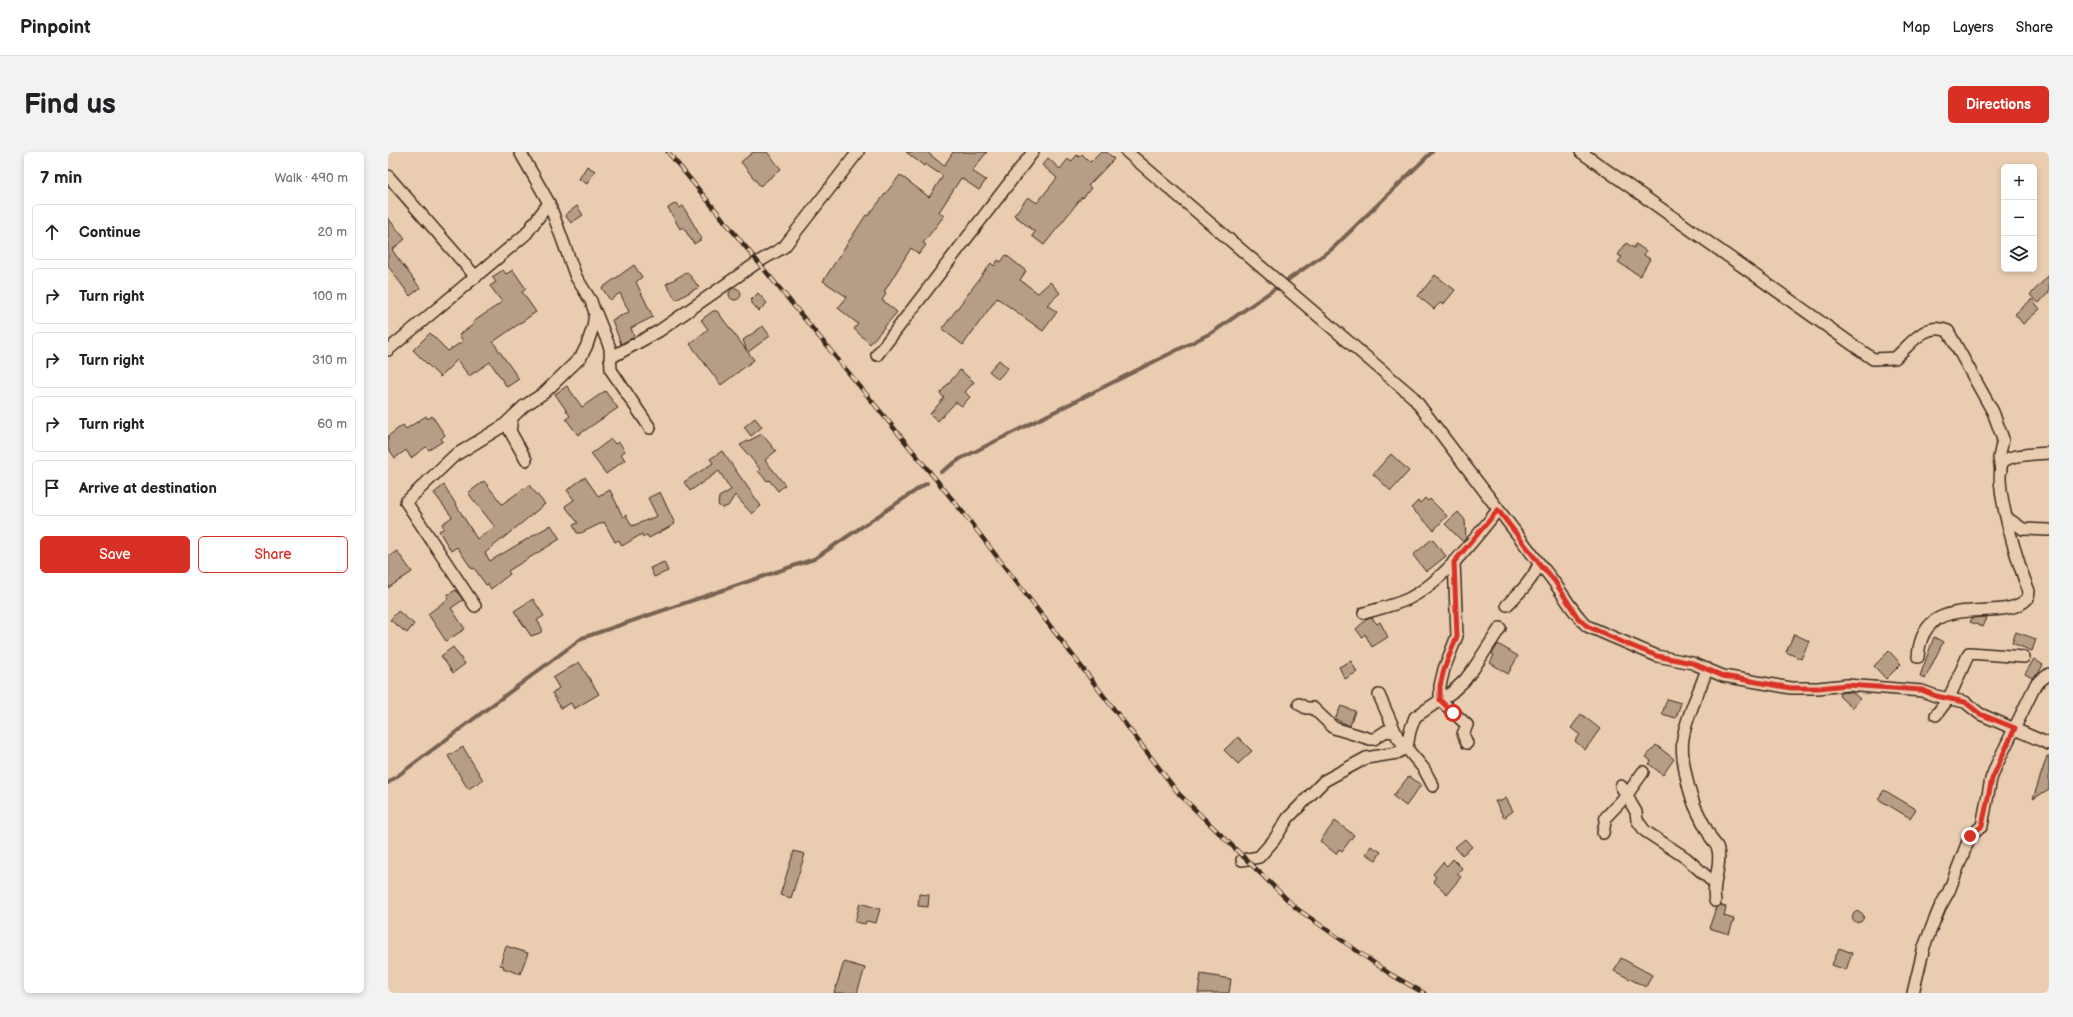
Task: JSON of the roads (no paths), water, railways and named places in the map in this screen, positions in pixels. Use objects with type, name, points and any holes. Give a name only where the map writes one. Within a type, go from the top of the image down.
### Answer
[{"type":"street","points":[[520,152],[549,203],[576,277],[596,312],[610,348],[611,370],[650,428]]},
{"type":"street","points":[[610,358],[659,332],[758,262],[784,247],[858,152]]},
{"type":"street","points":[[877,355],[1034,152]]},
{"type":"street","points":[[1127,152],[1413,397],[1539,564],[1554,580],[1570,606],[1587,626],[1657,656],[1692,663],[1723,676],[1791,688],[1866,686],[1886,689],[1922,690],[1965,702],[1980,714],[2049,744]]},
{"type":"street","points":[[1581,152],[1873,360],[1895,358],[1927,329],[1939,327],[1948,331],[1993,412],[2003,439],[1999,458],[2001,484],[2011,541],[2029,592],[2028,598],[2019,606],[2006,609],[1970,610],[1946,614],[1924,632],[1919,643],[1918,656]]},
{"type":"street","points":[[388,176],[476,277]]},
{"type":"street","points":[[388,350],[526,234],[549,203]]},
{"type":"street","points":[[475,606],[406,502],[454,456],[503,426],[524,406],[544,393],[581,356],[591,335],[596,312]]},
{"type":"street","points":[[512,419],[510,431],[526,460]]},
{"type":"street","points":[[2001,471],[2005,460],[2022,455],[2049,453]]},
{"type":"street","points":[[1364,613],[1408,599],[1428,586],[1454,562],[1498,510]]},
{"type":"street","points":[[2007,518],[2023,529],[2049,530]]},
{"type":"street","points":[[1454,562],[1457,636],[1444,669],[1440,686],[1440,700],[1467,725],[1463,734],[1467,744]]},
{"type":"street","points":[[1507,605],[1530,581],[1539,564]]},
{"type":"street","points":[[1407,747],[1410,731],[1415,717],[1464,681],[1500,628]]},
{"type":"street","points":[[1936,715],[1949,698],[1968,652],[2024,657]]},
{"type":"street","points":[[1707,669],[1690,712],[1682,740],[1685,773],[1691,793],[1695,805],[1718,849],[1718,865],[1713,890],[1714,901]]},
{"type":"street","points":[[1913,993],[1924,947],[1932,924],[1950,891],[1970,836],[1982,826],[1992,779],[2036,684],[2049,674]]},
{"type":"street","points":[[1379,695],[1394,732],[1424,769],[1433,786]]},
{"type":"street","points":[[1299,704],[1306,708],[1313,708],[1334,728],[1370,739],[1374,739],[1386,731],[1394,732]]},
{"type":"street","points":[[1242,860],[1259,857],[1274,840],[1288,818],[1324,780],[1366,758],[1396,753],[1407,747]]},
{"type":"street","points":[[1603,833],[1606,817],[1623,790],[1643,772]]},
{"type":"street","points":[[1623,790],[1636,812],[1637,820],[1645,831],[1686,858],[1714,883]]},
{"type":"waterway","points":[[941,472],[960,459],[1213,332],[1332,249],[1432,152]]},
{"type":"waterway","points":[[388,783],[582,638],[814,559],[927,483]]},
{"type":"railway","points":[[668,152],[965,515],[1179,794],[1296,908],[1390,974],[1424,993]]}]
